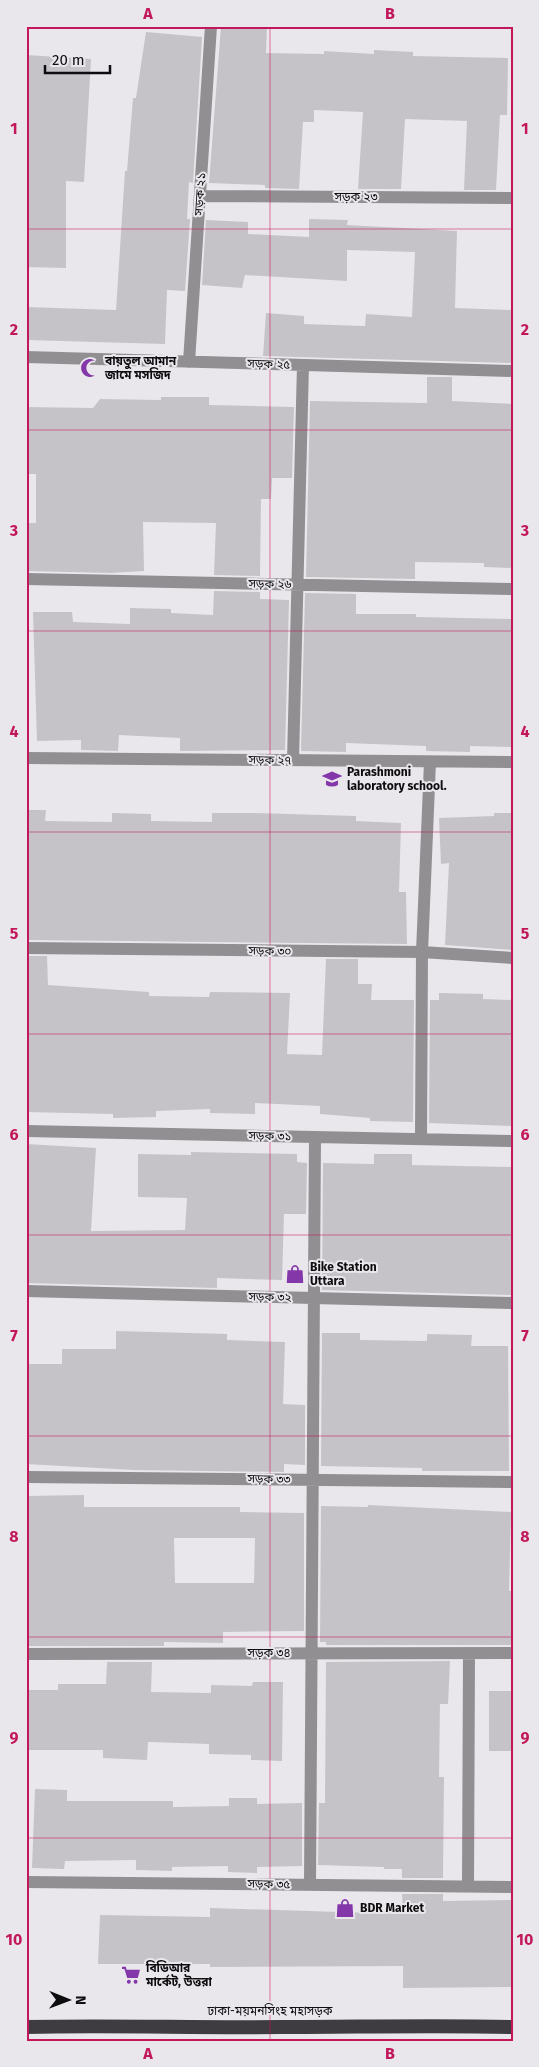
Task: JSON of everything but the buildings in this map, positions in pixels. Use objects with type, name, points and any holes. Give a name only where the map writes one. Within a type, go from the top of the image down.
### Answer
[{"type":"highway","name":"ঢাকা-ময়মনসিংহ মহাসড়ক","points":[[26,2027],[105,2025],[280,2028],[424,2025],[513,2027]]},
{"type":"street","name":"সড়ক ২১","points":[[189,362],[211,26]]},
{"type":"street","name":"সড়ক ২৩","points":[[200,196],[513,198]]},
{"type":"street","name":"সড়ক ২৫","points":[[26,357],[513,371]]},
{"type":"street","points":[[293,760],[303,365]]},
{"type":"street","name":"সড়ক ২৬","points":[[26,579],[513,589]]},
{"type":"street","name":"সড়ক ২৭","points":[[26,758],[513,762]]},
{"type":"street","points":[[421,1139],[422,952],[430,762]]},
{"type":"street","name":"সড়ক ৩০","points":[[26,948],[422,952],[513,958]]},
{"type":"street","name":"সড়ক ৩১","points":[[26,1131],[513,1141]]},
{"type":"street","points":[[310,1885],[315,1137]]},
{"type":"street","name":"সড়ক ৩২","points":[[26,1291],[513,1303]]},
{"type":"street","name":"সড়ক ৩৩","points":[[26,1477],[513,1482]]},
{"type":"street","points":[[468,1886],[469,1653]]},
{"type":"street","name":"সড়ক ৩৪","points":[[26,1654],[513,1653]]},
{"type":"street","name":"সড়ক ৩৫","points":[[26,1882],[513,1887]]},
{"type":"place","name":"বায়তুল আমান জামে মসজিদ","points":[[90,368]]},
{"type":"place","name":"Parashmoni laboratory school.","points":[[332,779]]},
{"type":"place","name":"Bike Station Uttara","points":[[295,1274]]},
{"type":"place","name":"BDR Market","points":[[345,1908]]},
{"type":"place","name":"বিডিআর মার্কেট, উত্তরা","points":[[131,1975]]}]
